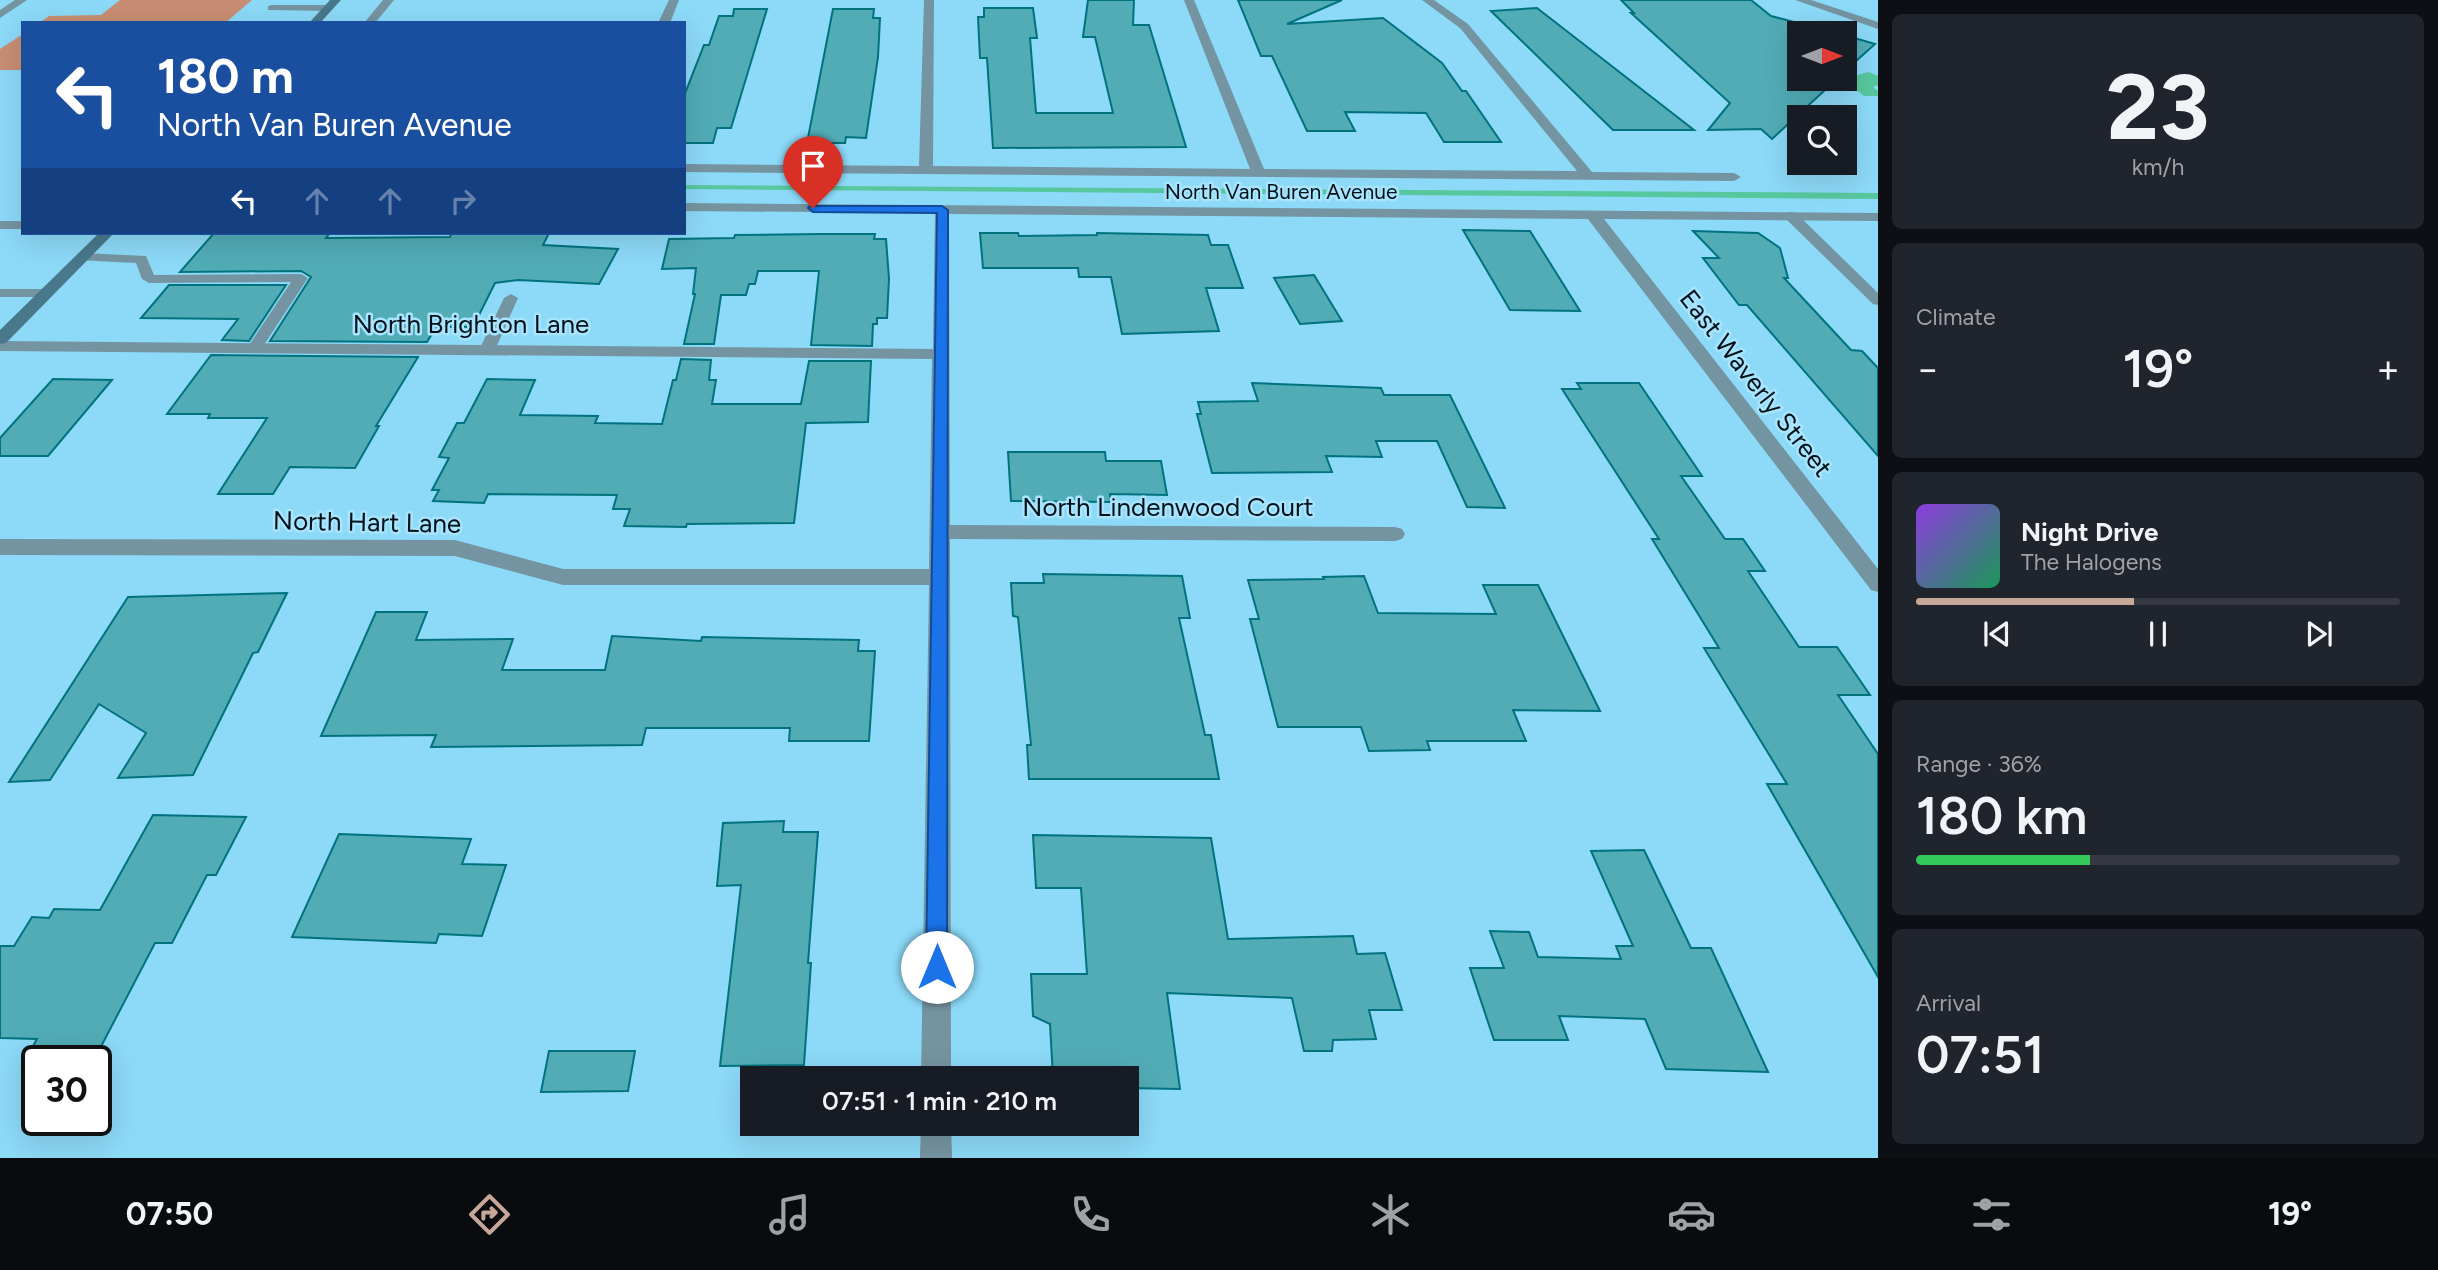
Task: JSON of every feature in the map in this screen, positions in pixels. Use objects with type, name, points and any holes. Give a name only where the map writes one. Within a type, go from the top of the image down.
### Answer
[{"type":"street","points":[[0,15],[22,0]]},
{"type":"street","points":[[371,21],[389,0]]},
{"type":"street","points":[[665,21],[674,0]]},
{"type":"street","points":[[926,169],[929,0]]},
{"type":"street","points":[[1189,0],[1258,172]]},
{"type":"street","points":[[1427,0],[1464,26],[1587,175]]},
{"type":"street","points":[[1800,0],[1873,25]]},
{"type":"street","points":[[316,21],[332,4]]},
{"type":"street","name":"North Van Buren Avenue","points":[[686,168],[1734,177]]},
{"type":"street","name":"North Van Buren Avenue","points":[[686,207],[1878,217]]},
{"type":"street","points":[[936,1066],[942,210]]},
{"type":"street","name":"East Waverly Street","points":[[1592,214],[1878,584]]},
{"type":"street","points":[[0,225],[21,225]]},
{"type":"street","points":[[0,339],[105,235]]},
{"type":"street","name":"North Brighton Lane","points":[[0,346],[942,354]]},
{"type":"street","name":"North Lindenwood Court","points":[[941,532],[1395,534]]},
{"type":"street","name":"North Hart Lane","points":[[0,547],[455,548],[563,576],[939,577]]},
{"type":"street","points":[[936,1136],[936,1158]]},
{"type":"lane","points":[[272,8],[332,4]]},
{"type":"lane","points":[[1791,216],[1878,301]]},
{"type":"lane","points":[[83,257],[141,259],[149,279],[300,278],[256,348]]},
{"type":"lane","points":[[0,293],[46,293]]},
{"type":"lane","points":[[487,350],[511,298]]},
{"type":"shaded area","points":[[120,0],[252,0],[227,21],[42,21],[49,16],[101,15]]},
{"type":"shaded area","points":[[21,35],[21,70],[0,70],[0,49]]},
{"type":"shaded area","points":[[1869,72],[1878,76],[1878,85],[1873,87],[1878,91],[1878,96],[1864,96],[1857,91],[1857,75]]},
{"type":"building","points":[[1088,0],[1134,0],[1133,25],[1149,25],[1186,147],[993,148],[987,58],[980,58],[978,17],[984,17],[984,8],[1033,8],[1037,38],[1030,38],[1036,113],[1113,113],[1095,37],[1083,37]]},
{"type":"building","points":[[1238,0],[1342,0],[1287,24],[1383,18],[1442,63],[1462,91],[1466,91],[1501,142],[1444,142],[1426,113],[1345,112],[1355,131],[1307,131],[1272,56],[1261,56]]},
{"type":"building","points":[[1621,0],[1751,0],[1771,16],[1790,21],[1787,21],[1787,91],[1824,91],[1809,105],[1787,105],[1787,125],[1772,139],[1761,129],[1708,130],[1730,103],[1631,13],[1634,13]]},
{"type":"building","points":[[1537,8],[1694,130],[1613,130],[1491,11]]},
{"type":"building","points":[[734,9],[767,9],[731,128],[717,128],[713,143],[686,143],[686,91],[704,45],[709,45],[719,16],[733,16]]},
{"type":"building","points":[[833,9],[874,9],[873,18],[880,18],[878,57],[866,138],[846,137],[845,143],[807,143]]},
{"type":"building","points":[[1857,39],[1875,44],[1857,60]]},
{"type":"building","points":[[1463,230],[1530,231],[1580,311],[1510,310]]},
{"type":"building","points":[[1693,231],[1758,233],[1780,248],[1788,278],[1784,278],[1851,350],[1862,351],[1878,368],[1878,456],[1747,305],[1739,305],[1703,258],[1719,258]]},
{"type":"building","points":[[980,233],[1018,233],[1019,236],[1097,233],[1208,235],[1211,245],[1228,245],[1243,288],[1206,288],[1219,331],[1122,334],[1111,277],[1079,277],[1078,268],[983,268]]},
{"type":"building","points":[[875,234],[874,239],[886,239],[889,279],[887,318],[877,318],[877,324],[873,324],[872,346],[811,345],[819,271],[758,271],[755,284],[749,284],[746,295],[721,295],[714,344],[684,344],[695,294],[696,268],[662,269],[669,239],[734,238],[735,235]]},
{"type":"building","points":[[212,235],[328,235],[326,238],[548,235],[543,245],[618,249],[599,284],[518,280],[495,283],[473,327],[436,327],[427,342],[270,341],[311,277],[301,271],[180,272]]},
{"type":"building","points":[[1314,275],[1342,321],[1300,324],[1274,278]]},
{"type":"building","points":[[169,285],[286,285],[249,341],[222,340],[238,319],[141,318]]},
{"type":"building","points":[[211,355],[418,357],[376,426],[379,426],[355,468],[290,467],[273,494],[218,494],[267,418],[208,418],[210,414],[167,414]]},
{"type":"building","points":[[681,359],[711,360],[709,380],[716,380],[712,404],[801,404],[809,361],[871,361],[868,422],[806,423],[794,523],[624,526],[630,509],[613,509],[617,495],[488,494],[484,503],[433,501],[439,490],[432,490],[449,458],[439,457],[457,423],[464,423],[487,379],[535,380],[520,415],[598,416],[595,423],[662,424]]},
{"type":"building","points":[[53,379],[112,380],[48,456],[0,456],[0,438]]},
{"type":"building","points":[[1252,383],[1381,388],[1384,395],[1450,395],[1505,508],[1467,507],[1437,441],[1376,441],[1382,457],[1326,456],[1332,472],[1212,473],[1197,414],[1201,414],[1198,402],[1258,401]]},
{"type":"building","points":[[1577,383],[1639,383],[1702,476],[1681,476],[1725,539],[1743,539],[1765,571],[1748,571],[1799,647],[1837,647],[1870,695],[1838,695],[1878,754],[1878,977],[1767,784],[1787,784],[1704,648],[1719,648],[1652,539],[1659,539],[1562,389],[1581,389]]},
{"type":"building","points":[[1008,452],[1105,452],[1106,461],[1161,461],[1167,495],[1110,494],[1111,502],[1011,501]]},
{"type":"building","points":[[1043,574],[1182,576],[1190,618],[1179,618],[1205,735],[1211,735],[1219,779],[1029,779],[1027,745],[1031,745],[1018,617],[1013,616],[1011,583],[1044,583]]},
{"type":"building","points":[[1364,576],[1378,613],[1496,614],[1483,585],[1538,585],[1600,711],[1513,710],[1526,741],[1427,741],[1430,750],[1369,751],[1361,727],[1278,727],[1250,619],[1259,619],[1248,580]]},
{"type":"building","points":[[287,593],[258,652],[253,653],[193,775],[118,778],[146,733],[99,704],[50,780],[9,782],[128,597]]},
{"type":"building","points":[[376,612],[427,612],[416,640],[513,639],[502,670],[605,670],[612,636],[701,641],[702,637],[859,640],[858,651],[875,651],[869,741],[789,741],[790,728],[646,728],[642,745],[431,747],[436,735],[321,736]]},
{"type":"building","points":[[153,815],[246,817],[216,875],[207,875],[172,943],[155,943],[102,1045],[34,1045],[37,1039],[0,1038],[0,946],[14,946],[32,917],[49,918],[54,909],[100,910]]},
{"type":"building","points":[[784,821],[783,832],[818,832],[808,963],[811,963],[804,1065],[720,1066],[741,885],[717,886],[723,823]]},
{"type":"building","points":[[339,834],[471,839],[462,864],[506,865],[482,936],[439,934],[436,943],[292,937]]},
{"type":"building","points":[[1033,835],[1211,838],[1228,939],[1353,936],[1357,954],[1385,953],[1402,1010],[1369,1010],[1376,1039],[1333,1040],[1332,1051],[1304,1051],[1292,998],[1167,993],[1180,1089],[1139,1088],[1139,1066],[1052,1066],[1050,1024],[1033,1016],[1031,974],[1087,974],[1081,888],[1036,888]]},
{"type":"building","points":[[1644,850],[1691,948],[1711,948],[1768,1072],[1666,1069],[1645,1019],[1559,1016],[1568,1040],[1494,1040],[1470,968],[1504,968],[1490,931],[1529,932],[1538,957],[1621,959],[1616,946],[1633,946],[1591,851]]},
{"type":"building","points":[[549,1051],[635,1051],[628,1091],[541,1092]]},
{"type":"waterway","points":[[686,187],[1878,196]]},
{"type":"route","points":[[813,208],[942,210],[937,967]]}]
